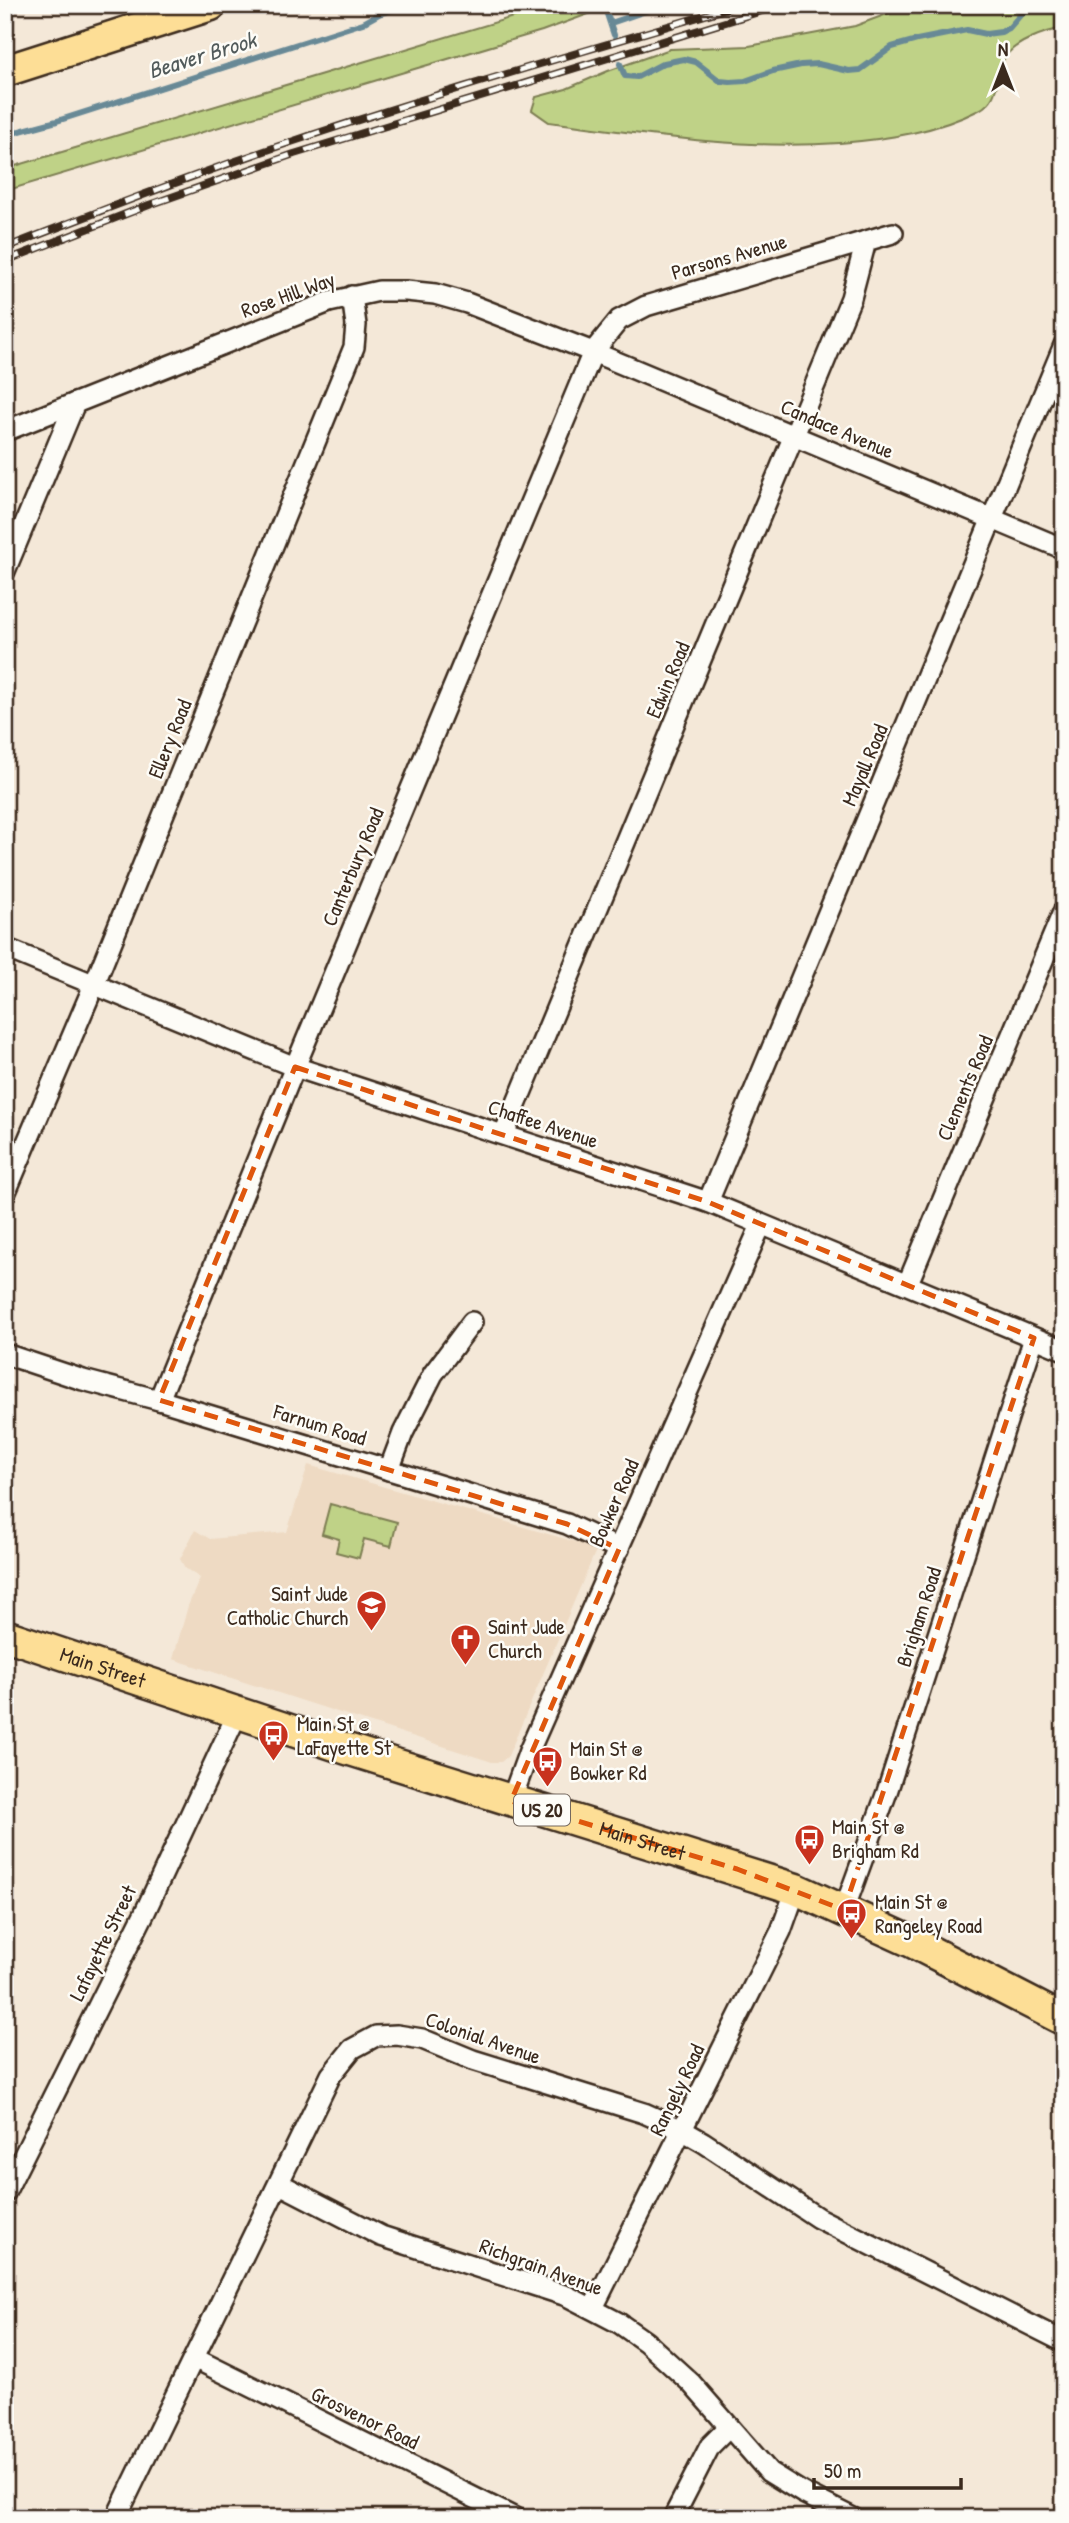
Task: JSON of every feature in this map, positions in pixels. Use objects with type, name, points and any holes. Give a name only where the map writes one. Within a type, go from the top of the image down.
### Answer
[{"type":"main road","points":[[5,71],[211,5]]},
{"type":"main road","name":"Main Street","points":[[5,1635],[511,1801],[796,1889],[910,1941],[1064,2020]]},
{"type":"street","name":"Parsons Avenue","points":[[593,352],[619,320],[646,306],[893,233]]},
{"type":"street","name":"Edwin Road","points":[[504,1134],[851,298],[866,241]]},
{"type":"street","name":"Rose Hill Way","points":[[5,431],[302,312],[352,296],[379,291],[435,294],[467,303],[593,352]]},
{"type":"street","name":"Ellery Road","points":[[5,1194],[94,985],[354,347],[356,325],[352,296]]},
{"type":"street","name":"Mayall Road","points":[[708,1202],[1064,345]]},
{"type":"street","name":"Candace Avenue","points":[[593,352],[1064,549]]},
{"type":"street","name":"Canterbury Road","points":[[159,1400],[593,352]]},
{"type":"street","points":[[5,572],[75,403]]},
{"type":"street","name":"Clements Road","points":[[908,1283],[1064,910]]},
{"type":"street","name":"Chaffee Avenue","points":[[5,948],[295,1067],[708,1202],[1064,1350]]},
{"type":"street","name":"Bowker Road","points":[[511,1801],[528,1751],[761,1225]]},
{"type":"street","points":[[389,1470],[394,1452],[432,1374],[472,1322]]},
{"type":"street","name":"Brigham Road","points":[[845,1910],[887,1792],[1034,1338]]},
{"type":"street","name":"Farnum Road","points":[[5,1354],[83,1380],[159,1400],[567,1524],[619,1549]]},
{"type":"street","name":"Lafayette Street","points":[[5,2193],[145,1912],[238,1712]]},
{"type":"street","name":"Rangely Road","points":[[593,2308],[781,1931],[796,1889]]},
{"type":"street","name":"Colonial Avenue","points":[[117,2518],[331,2075],[352,2049],[376,2036],[397,2035],[422,2039],[473,2060],[624,2107],[682,2130],[799,2207],[1064,2342]]},
{"type":"street","name":"Richgrain Avenue","points":[[279,2184],[382,2236],[542,2287],[593,2308],[628,2329],[669,2361],[769,2472],[853,2518]]},
{"type":"street","name":"Grosvenor Road","points":[[194,2358],[515,2518]]},
{"type":"street","points":[[673,2518],[709,2446],[729,2427]]},
{"type":"highlighted area","points":[[295,1067],[708,1202],[1034,1338],[844,1910],[737,1869],[511,1801],[619,1549],[567,1524],[159,1400]]},
{"type":"shaded area","name":"Saint Jude Catholic Church","points":[[308,1465],[597,1548],[508,1756],[501,1762],[492,1762],[173,1659],[188,1606],[200,1578],[185,1568],[180,1559],[195,1530],[210,1539],[287,1532]]},
{"type":"green space","points":[[553,5],[613,5],[542,31],[5,191],[5,169]]},
{"type":"green space","points":[[911,5],[1064,5],[1064,28],[1031,38],[1008,53],[1001,66],[991,100],[979,110],[946,124],[894,137],[803,145],[731,143],[549,122],[532,110],[536,97],[566,89],[670,49],[749,46],[855,26]]},
{"type":"green space","points":[[330,1504],[397,1522],[391,1546],[364,1539],[359,1558],[336,1552],[339,1539],[322,1534]]},
{"type":"waterway","name":"Beaver Brook","points":[[5,135],[57,121],[363,23],[381,13],[408,5]]},
{"type":"waterway","points":[[611,23],[663,5]]},
{"type":"waterway","name":"Beaver Brook","points":[[620,64],[625,76],[637,77],[664,63],[684,59],[696,62],[720,81],[730,82],[745,81],[801,65],[818,64],[849,71],[860,70],[892,47],[917,40],[967,30],[986,34],[1001,32],[1009,28],[1022,13],[1043,5]]},
{"type":"waterway","name":"Beaver Brook","points":[[605,8],[614,35]]},
{"type":"railway","points":[[5,248],[288,143],[456,89],[739,5]]},
{"type":"railway","points":[[5,261],[149,205],[294,154],[781,5]]},
{"type":"place","name":"Saint Jude Catholic Church","points":[[371,1633]]},
{"type":"place","name":"Saint Jude Church","points":[[465,1666]]},
{"type":"place","name":"Main St @ LaFayette St","points":[[274,1763]]},
{"type":"place","name":"Main St @ Bowker Rd","points":[[547,1788]]},
{"type":"place","name":"Main St @ Brigham Rd","points":[[809,1866]]},
{"type":"place","name":"Main St @ Rangeley Road","points":[[852,1941]]}]
